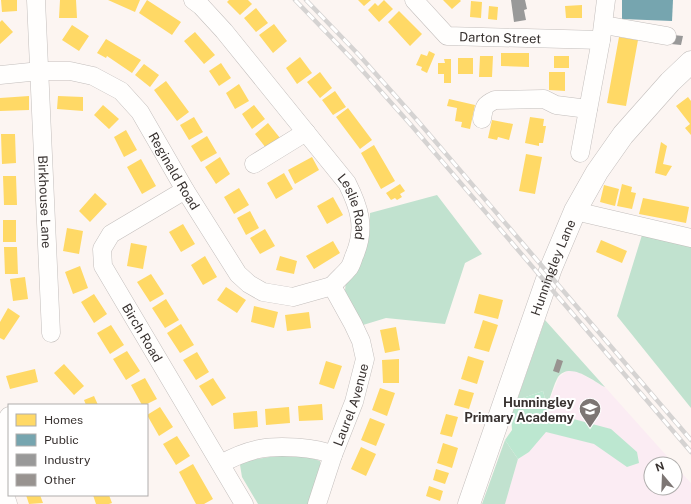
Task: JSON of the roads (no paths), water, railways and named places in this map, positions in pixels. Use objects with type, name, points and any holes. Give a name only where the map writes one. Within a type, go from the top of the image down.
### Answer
[{"type":"main road","name":"Hunningley Lane","points":[[469,504],[552,268],[575,211],[597,172],[622,135],[670,82],[690,64]]},
{"type":"street","name":"Birkhouse Lane","points":[[36,0],[51,333]]},
{"type":"street","name":"Leslie Road","points":[[193,0],[201,6],[224,31],[347,183],[355,198],[362,228],[360,243],[350,267],[332,286]]},
{"type":"street","name":"Darton Street","points":[[414,0],[447,36],[603,32],[667,36]]},
{"type":"street","points":[[580,153],[603,32],[606,0]]},
{"type":"street","name":"Reginald Road","points":[[0,75],[40,71],[70,71],[93,76],[121,91],[140,112],[185,190],[238,274],[249,284],[264,292],[293,297],[332,286]]},
{"type":"street","points":[[482,119],[484,107],[488,103],[496,100],[544,99],[556,105],[588,109]]},
{"type":"street","points":[[254,164],[306,132]]},
{"type":"street","name":"Birch Road","points":[[185,190],[111,234],[102,249],[103,266],[221,464],[241,503]]},
{"type":"street","points":[[575,211],[691,238]]},
{"type":"street","name":"Laurel Avenue","points":[[317,504],[333,455],[354,402],[365,359],[361,341],[332,286]]},
{"type":"street","points":[[3,425],[0,481],[8,504]]},
{"type":"street","points":[[221,464],[233,457],[260,449],[291,447],[324,451],[333,455]]},
{"type":"railway","points":[[295,0],[353,60],[411,125],[691,452]]},
{"type":"railway","points":[[306,0],[359,55],[417,120],[691,440]]},
{"type":"place","name":"Hunningley Primary Academy","points":[[590,428]]}]
